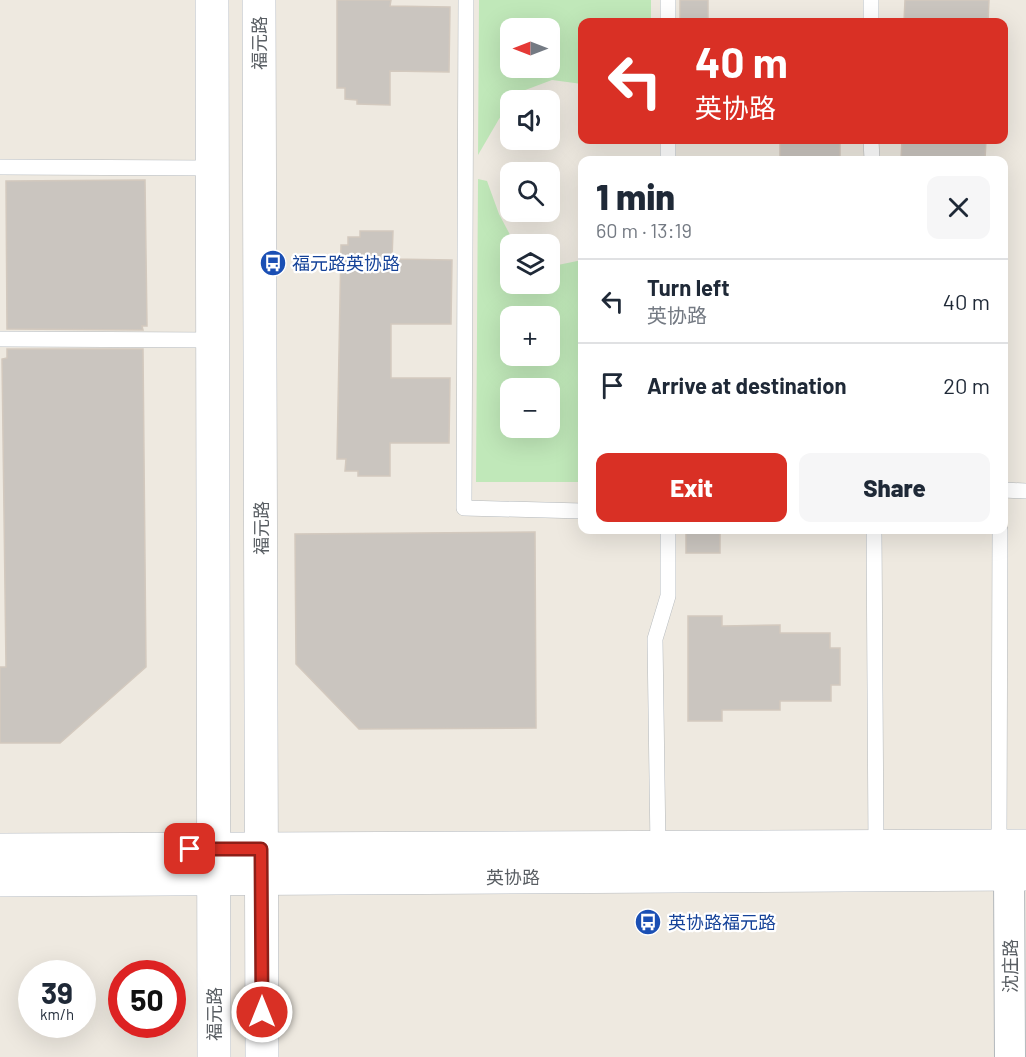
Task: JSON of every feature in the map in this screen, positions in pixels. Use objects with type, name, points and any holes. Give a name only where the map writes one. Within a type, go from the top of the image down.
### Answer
[{"type":"main road","name":"福元路","points":[[212,0],[214,1057]]},
{"type":"main road","name":"福元路","points":[[259,0],[262,1057]]},
{"type":"main road","name":"英协路","points":[[261,864],[658,848],[876,846],[1015,860]]},
{"type":"main road","name":"英协路","points":[[0,850],[214,864],[1015,860]]},
{"type":"main road","name":"英协路","points":[[0,879],[214,864]]},
{"type":"street","name":"沈庄路","points":[[1010,1057],[1015,860]]},
{"type":"lane","points":[[466,0],[464,508],[578,511]]},
{"type":"lane","points":[[668,0],[668,18]]},
{"type":"lane","points":[[871,0],[871,18]]},
{"type":"lane","points":[[0,167],[212,168]]},
{"type":"lane","points":[[0,339],[213,340]]},
{"type":"lane","points":[[1008,490],[1026,491]]},
{"type":"lane","points":[[658,848],[655,639],[668,596],[668,534]]},
{"type":"lane","points":[[874,534],[876,846]]},
{"type":"lane","points":[[1000,534],[1015,860]]},
{"type":"green space","points":[[479,0],[651,0],[651,18],[578,18],[578,83],[552,80],[525,90],[500,90],[500,118],[478,155]]},
{"type":"green space","points":[[478,179],[487,181],[500,216],[500,222],[503,222],[510,234],[500,234],[500,294],[560,294],[560,265],[578,261],[578,482],[476,482]]},
{"type":"building","points":[[337,0],[391,0],[390,6],[450,7],[449,72],[390,71],[390,105],[357,104],[357,100],[345,99],[345,88],[337,88]]},
{"type":"building","points":[[680,0],[708,0],[708,18],[680,18]]},
{"type":"building","points":[[905,0],[989,0],[988,18],[904,18]]},
{"type":"building","points":[[780,144],[840,144],[840,156],[780,156]]},
{"type":"building","points":[[902,144],[986,144],[985,156],[901,156]]},
{"type":"building","points":[[145,180],[147,326],[142,326],[143,330],[7,329],[6,181]]},
{"type":"building","points":[[360,231],[393,231],[392,259],[452,260],[451,324],[391,324],[391,378],[450,378],[449,443],[390,443],[390,476],[358,476],[358,471],[345,471],[346,459],[337,459],[341,245],[348,245],[348,237],[360,237]]},
{"type":"building","points":[[7,349],[143,349],[146,667],[60,743],[0,743],[0,667],[6,667],[2,359],[7,358]]},
{"type":"building","points":[[535,532],[536,728],[359,729],[296,664],[295,534]]},
{"type":"building","points":[[686,534],[720,534],[720,553],[686,553]]},
{"type":"building","points":[[688,616],[722,616],[722,626],[780,625],[780,633],[830,633],[830,648],[840,648],[840,685],[831,685],[831,701],[780,701],[780,710],[722,710],[722,721],[688,721]]},
{"type":"place","name":"福元路英协路","points":[[273,263]]},
{"type":"place","name":"英协路福元路","points":[[648,922]]},
{"type":"route","points":[[190,849],[261,849],[262,1012]]}]
